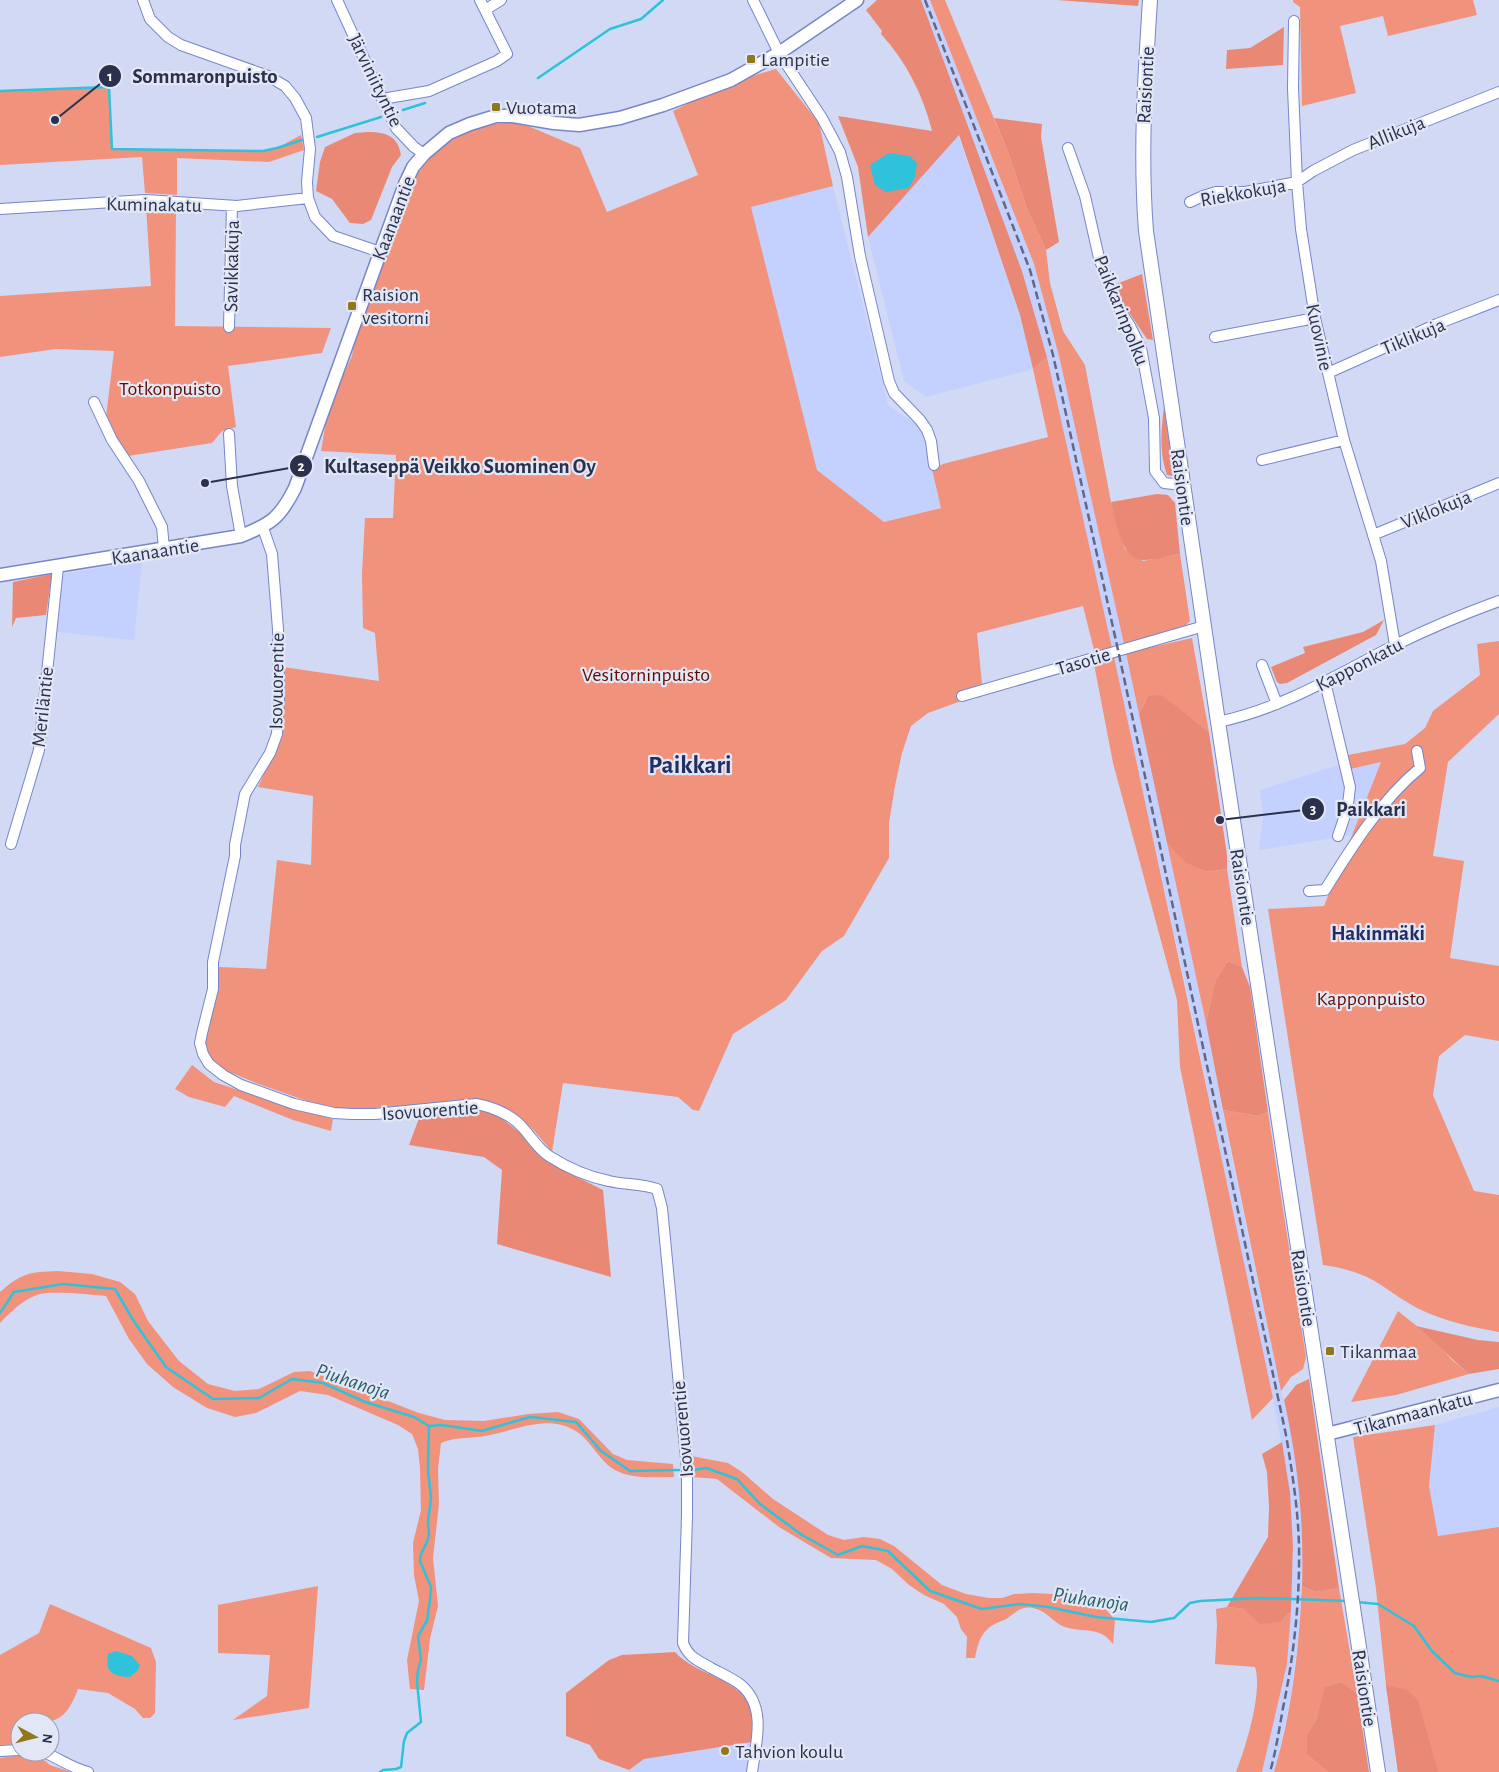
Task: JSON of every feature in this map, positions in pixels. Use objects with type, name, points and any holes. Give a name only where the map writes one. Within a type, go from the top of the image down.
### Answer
[{"type":"main road","name":"Raisiontie","points":[[1150,0],[1143,108],[1142,174],[1149,257],[1378,1772]]},
{"type":"street","points":[[143,0],[150,19],[168,37],[181,45],[268,76],[284,86],[295,98],[306,118],[310,150],[307,182],[308,198],[314,217],[333,236],[380,252]]},
{"type":"street","name":"Järviniityntie","points":[[337,0],[396,128],[414,148],[424,154]]},
{"type":"street","points":[[382,100],[429,91],[497,61],[507,54],[480,0]]},
{"type":"street","points":[[485,10],[501,0]]},
{"type":"street","points":[[753,0],[779,53],[822,118],[840,152],[847,176],[860,256],[889,381],[894,392],[928,430],[934,465]]},
{"type":"street","name":"Kaanaantie","points":[[0,575],[241,536],[264,528],[281,514],[294,488],[405,184],[413,167],[424,154],[449,133],[496,116],[513,116],[579,125],[620,118],[663,105],[731,80],[779,53],[857,0]]},
{"type":"street","name":"Kuovinie","points":[[1294,21],[1293,88],[1297,182],[1301,229],[1315,318],[1344,440],[1374,535],[1385,584],[1395,646]]},
{"type":"street","name":"Allikuja","points":[[1297,182],[1313,171],[1353,150],[1499,92]]},
{"type":"street","name":"Paikkarinpolku","points":[[1068,148],[1085,196],[1099,258],[1121,312],[1142,348],[1154,418],[1155,471],[1164,483],[1183,486]]},
{"type":"street","name":"Riekkokuja","points":[[1190,202],[1216,192],[1246,192],[1297,182]]},
{"type":"street","name":"Kuminakatu","points":[[0,209],[146,200],[232,206],[267,204],[308,198]]},
{"type":"street","name":"Savikkakuja","points":[[229,327],[232,206]]},
{"type":"street","name":"Tiklikuja","points":[[1328,373],[1437,324],[1499,300]]},
{"type":"street","points":[[1215,337],[1315,318]]},
{"type":"street","points":[[94,402],[112,440],[138,481],[162,527],[164,549]]},
{"type":"street","points":[[229,434],[232,486],[241,536]]},
{"type":"street","points":[[1262,460],[1344,440]]},
{"type":"street","name":"Viklokuja","points":[[1374,535],[1499,483]]},
{"type":"street","name":"Isovuorentie","points":[[264,528],[272,554],[278,629],[279,696],[276,734],[270,752],[245,794],[235,845],[235,856],[213,962],[213,989],[200,1043],[203,1054],[209,1064],[223,1076],[241,1085],[313,1109],[352,1114],[476,1104],[488,1106],[512,1118],[522,1126],[541,1150],[566,1166],[609,1181],[634,1183],[657,1189],[663,1217],[687,1469],[683,1643],[687,1653],[740,1685],[750,1695],[756,1706],[758,1722],[752,1772]]},
{"type":"street","name":"Meriläntie","points":[[11,844],[39,750],[58,566]]},
{"type":"street","name":"Kapponkatu","points":[[1218,722],[1244,717],[1277,704],[1326,682],[1464,613],[1499,601]]},
{"type":"street","name":"Tasotie","points":[[962,696],[1204,626]]},
{"type":"street","points":[[1262,665],[1277,704]]},
{"type":"street","points":[[1326,682],[1350,787],[1350,801],[1338,836]]},
{"type":"street","points":[[1309,891],[1324,890],[1384,806],[1408,778],[1420,768],[1417,751]]},
{"type":"street","name":"Tikanmaankatu","points":[[1327,1434],[1499,1390]]},
{"type":"street","points":[[60,1760],[74,1768],[88,1772]]},
{"type":"shaded area","points":[[877,0],[921,0],[1022,271],[1047,357],[1033,369],[1020,315],[959,135],[868,237],[858,167],[838,116],[932,131],[924,104],[906,67],[881,34],[882,31],[866,10]]},
{"type":"shaded area","points":[[921,0],[930,0],[1034,264],[1059,356],[1098,520],[1206,1023],[1233,1165],[1292,1435],[1303,1544],[1300,1624],[1290,1702],[1274,1772],[1262,1772],[1287,1664],[1293,1545],[1290,1493],[1273,1398],[1224,1174],[1195,1028],[1047,357],[1022,271]]},
{"type":"shaded area","points":[[1057,0],[1139,0],[1138,6]]},
{"type":"shaded area","points":[[1284,27],[1283,65],[1226,69],[1227,50],[1250,48]]},
{"type":"shaded area","points":[[994,118],[1042,124],[1041,137],[1059,242],[1046,250],[1027,209]]},
{"type":"shaded area","points":[[368,132],[390,136],[397,143],[401,155],[392,167],[371,220],[363,224],[350,223],[332,199],[316,191],[320,162],[325,147],[355,133]]},
{"type":"shaded area","points":[[958,135],[1020,315],[1033,369],[926,397],[904,381],[868,237]]},
{"type":"shaded area","points":[[889,153],[910,156],[917,163],[915,177],[909,188],[886,192],[875,185],[870,165]]},
{"type":"shaded area","points":[[833,186],[888,405],[923,429],[942,507],[884,522],[817,470],[751,207]]},
{"type":"shaded area","points":[[1142,274],[1153,340],[1147,339],[1111,286]]},
{"type":"shaded area","points":[[1164,407],[1174,476],[1167,475],[1163,458]]},
{"type":"shaded area","points":[[1157,494],[1168,495],[1175,503],[1180,554],[1158,559],[1136,559],[1125,547],[1121,538],[1111,502]]},
{"type":"shaded area","points":[[142,561],[134,640],[56,632],[62,574]]},
{"type":"shaded area","points":[[52,574],[46,615],[16,618],[12,627],[13,582]]},
{"type":"shaded area","points":[[1384,620],[1376,635],[1287,683],[1280,684],[1277,682],[1271,667],[1305,653],[1303,647],[1363,632]]},
{"type":"shaded area","points":[[1161,695],[1209,732],[1227,855],[1227,869],[1207,872],[1186,863],[1167,843],[1139,714],[1148,696]]},
{"type":"shaded area","points":[[1381,762],[1352,835],[1259,850],[1263,817],[1260,790],[1345,763],[1347,770]]},
{"type":"shaded area","points":[[1228,961],[1242,967],[1250,987],[1268,1112],[1258,1116],[1223,1110],[1206,1023],[1215,981]]},
{"type":"shaded area","points":[[481,1108],[501,1118],[524,1136],[543,1158],[603,1190],[611,1277],[497,1244],[502,1170],[484,1157],[409,1145],[421,1113],[455,1112]]},
{"type":"shaded area","points":[[1416,1326],[1478,1340],[1499,1342],[1499,1369],[1469,1374]]},
{"type":"shaded area","points":[[1309,1379],[1339,1588],[1316,1592],[1302,1586],[1299,1492],[1284,1400],[1296,1385]]},
{"type":"shaded area","points":[[1499,1407],[1499,1527],[1438,1536],[1429,1486],[1435,1425]]},
{"type":"shaded area","points":[[1282,1442],[1290,1493],[1293,1545],[1291,1611],[1281,1622],[1260,1624],[1244,1609],[1227,1607],[1268,1537],[1267,1472],[1262,1454]]},
{"type":"shaded area","points":[[116,1651],[132,1656],[140,1665],[138,1670],[130,1677],[119,1676],[109,1669],[108,1654]]},
{"type":"shaded area","points":[[675,1652],[694,1667],[729,1684],[746,1699],[752,1714],[752,1742],[644,1759],[629,1770],[599,1759],[590,1745],[566,1736],[566,1693],[609,1660],[622,1655]]},
{"type":"shaded area","points":[[1342,1682],[1357,1693],[1369,1772],[1328,1772],[1307,1755],[1307,1734],[1316,1720],[1325,1687]]},
{"type":"shaded area","points":[[1386,1685],[1407,1690],[1418,1700],[1438,1772],[1398,1772]]},
{"type":"shaded area","name":"Tahvion koulu","points":[[752,1742],[749,1772],[629,1772],[629,1770],[644,1759]]},
{"type":"green space","points":[[930,0],[945,0],[1009,155],[1027,209],[1046,250],[1050,283],[1063,331],[1085,365],[1111,502],[1125,549],[1143,561],[1180,554],[1190,621],[1185,626],[1124,644],[1059,356],[1034,264]]},
{"type":"green space","points":[[1293,0],[1473,0],[1477,15],[1388,36],[1383,16],[1340,26],[1356,93],[1302,106],[1300,7]]},
{"type":"green space","name":"Vesitorninpuisto","points":[[776,69],[819,123],[833,186],[751,207],[817,470],[884,522],[941,508],[932,469],[943,464],[1048,437],[1033,369],[1047,357],[1112,648],[1095,654],[1083,606],[977,633],[982,684],[960,691],[964,700],[928,713],[911,726],[902,753],[895,786],[889,823],[889,858],[844,936],[822,951],[786,1000],[733,1034],[699,1111],[693,1110],[678,1097],[563,1083],[552,1152],[534,1130],[517,1115],[497,1105],[468,1100],[351,1110],[321,1106],[225,1070],[212,1060],[206,1047],[206,1034],[216,991],[219,967],[266,969],[277,860],[311,865],[313,796],[258,787],[278,743],[283,717],[283,667],[379,681],[375,633],[363,628],[362,573],[365,518],[393,518],[396,455],[321,451],[328,409],[352,356],[355,337],[402,207],[417,175],[427,160],[447,142],[485,125],[521,123],[580,148],[607,212],[698,175],[673,111],[731,82]]},
{"type":"green space","points":[[109,87],[112,149],[263,151],[277,148],[301,135],[304,150],[269,162],[177,158],[177,195],[145,193],[142,157],[0,165],[0,91]]},
{"type":"green space","name":"Totkonpuisto","points":[[146,206],[176,208],[175,326],[331,328],[322,353],[228,366],[236,427],[222,431],[212,443],[128,456],[105,425],[114,351],[56,349],[0,357],[0,296],[151,286]]},
{"type":"green space","points":[[1192,638],[1209,732],[1188,715],[1148,696],[1139,714],[1126,653]]},
{"type":"green space","name":"Kapponpuisto","points":[[1499,641],[1499,714],[1448,762],[1433,856],[1464,861],[1450,958],[1499,966],[1499,1041],[1465,1035],[1439,1056],[1433,1095],[1474,1191],[1499,1195],[1499,1332],[1437,1317],[1412,1305],[1367,1277],[1346,1269],[1323,1265],[1268,909],[1324,906],[1381,762],[1346,770],[1343,756],[1405,744],[1425,728],[1433,711],[1480,675],[1477,644]]},
{"type":"green space","points":[[1114,657],[1273,1398],[1252,1420],[1180,1067],[1177,1000],[1113,763],[1094,664]]},
{"type":"green space","points":[[1167,843],[1187,863],[1207,872],[1227,869],[1242,967],[1228,961],[1215,981],[1206,1023]]},
{"type":"green space","points":[[192,1065],[214,1082],[333,1119],[331,1131],[293,1120],[234,1096],[225,1107],[189,1097],[175,1089]]},
{"type":"green space","points":[[1223,1110],[1258,1116],[1268,1112],[1306,1357],[1303,1369],[1291,1377],[1281,1391]]},
{"type":"green space","points":[[58,1271],[92,1274],[120,1282],[135,1294],[148,1321],[179,1361],[208,1384],[235,1391],[259,1389],[294,1372],[310,1371],[419,1413],[445,1420],[484,1421],[528,1414],[558,1412],[579,1419],[613,1454],[627,1460],[673,1464],[674,1477],[635,1476],[617,1471],[609,1466],[585,1438],[577,1432],[562,1425],[551,1423],[541,1423],[490,1435],[453,1439],[441,1443],[438,1469],[439,1504],[433,1558],[438,1606],[430,1639],[424,1690],[410,1689],[407,1660],[419,1601],[414,1575],[413,1543],[421,1510],[418,1449],[412,1434],[398,1425],[328,1395],[300,1391],[256,1413],[235,1417],[207,1408],[173,1387],[147,1364],[129,1339],[106,1296],[60,1293],[37,1295],[22,1303],[0,1323],[0,1292],[20,1277],[33,1273]]},
{"type":"green space","points":[[1398,1311],[1434,1340],[1452,1360],[1469,1374],[1396,1395],[1351,1402]]},
{"type":"green space","points":[[1435,1425],[1429,1486],[1438,1536],[1499,1527],[1499,1772],[1398,1772],[1386,1685],[1376,1589],[1353,1437]]},
{"type":"green space","points":[[691,1456],[728,1463],[742,1472],[773,1499],[828,1535],[844,1540],[864,1537],[880,1539],[894,1546],[942,1585],[966,1594],[1002,1598],[1014,1594],[1032,1593],[1089,1596],[1098,1600],[1115,1620],[1113,1644],[1108,1638],[1097,1632],[1065,1627],[1043,1612],[1033,1608],[1026,1608],[986,1630],[977,1647],[975,1658],[966,1658],[967,1637],[961,1629],[957,1617],[944,1604],[924,1595],[909,1585],[892,1569],[876,1560],[831,1558],[779,1527],[717,1479],[692,1477]]},
{"type":"green space","points":[[318,1586],[309,1708],[233,1720],[267,1696],[270,1655],[218,1653],[218,1605]]},
{"type":"green space","points":[[1302,1586],[1316,1592],[1339,1588],[1357,1693],[1342,1682],[1326,1687],[1316,1720],[1307,1734],[1307,1755],[1328,1772],[1274,1772],[1286,1726],[1294,1680]]},
{"type":"green space","points":[[50,1604],[151,1648],[156,1662],[155,1713],[150,1718],[143,1718],[135,1709],[108,1693],[78,1689],[68,1709],[60,1717],[60,1712],[10,1712],[10,1744],[0,1745],[0,1655],[39,1633]]},
{"type":"green space","points":[[1227,1607],[1244,1609],[1281,1622],[1291,1611],[1287,1664],[1262,1772],[1236,1772],[1252,1719],[1257,1690],[1257,1677],[1255,1667],[1215,1664],[1216,1609]]},
{"type":"green space","points":[[10,1756],[10,1762],[46,1762],[71,1772],[0,1772],[0,1758]]},
{"type":"waterway","points":[[538,78],[610,29],[641,19],[663,0]]},
{"type":"waterway","points":[[0,91],[109,87],[112,149],[263,151],[302,140]]},
{"type":"waterway","points":[[403,110],[425,103]]},
{"type":"waterway","points":[[317,137],[381,117]]},
{"type":"waterway","name":"Piuhanoja","points":[[0,1313],[14,1292],[63,1284],[115,1289],[133,1320],[166,1367],[213,1399],[259,1398],[292,1379],[323,1383],[365,1402],[414,1417],[429,1426],[442,1425],[482,1431],[530,1417],[576,1422],[601,1451],[630,1471],[679,1470]]},
{"type":"waterway","points":[[380,1772],[401,1767],[404,1741],[407,1733],[421,1722],[417,1682],[421,1660],[418,1636],[427,1621],[431,1587],[420,1561],[429,1535],[428,1522],[431,1498],[428,1469],[429,1426]]},
{"type":"waterway","name":"Piuhanoja","points":[[694,1470],[706,1468],[737,1479],[760,1504],[802,1535],[838,1555],[862,1546],[888,1551],[930,1591],[982,1609],[1020,1604],[1048,1607],[1096,1617],[1151,1622],[1174,1618],[1190,1603],[1200,1601],[1260,1598],[1347,1601]]},
{"type":"waterway","name":"Piuhanoja","points":[[1357,1602],[1378,1604],[1414,1626],[1432,1651],[1455,1673],[1471,1677],[1481,1676],[1499,1681]]},
{"type":"railway","points":[[925,0],[1030,270],[1053,355],[1286,1435],[1297,1517],[1299,1545],[1298,1586],[1296,1627],[1290,1668],[1270,1772]]},
{"type":"place","name":"Lampitie","points":[[751,59]]},
{"type":"place","name":"Vuotama","points":[[496,107]]},
{"type":"place","name":"Sommaronpuisto","points":[[55,120]]},
{"type":"place","name":"Raision vesitorni","points":[[352,306]]},
{"type":"place","name":"Kultaseppä Veikko Suominen Oy","points":[[205,483]]},
{"type":"place","name":"Paikkari","points":[[1220,820]]},
{"type":"place","name":"Tikanmaa","points":[[1330,1351]]},
{"type":"place","name":"Tahvion koulu","points":[[725,1751]]},
{"type":"district","name":"Paikkari","points":[[690,764]]},
{"type":"district","name":"Hakinmäki","points":[[1378,933]]}]
